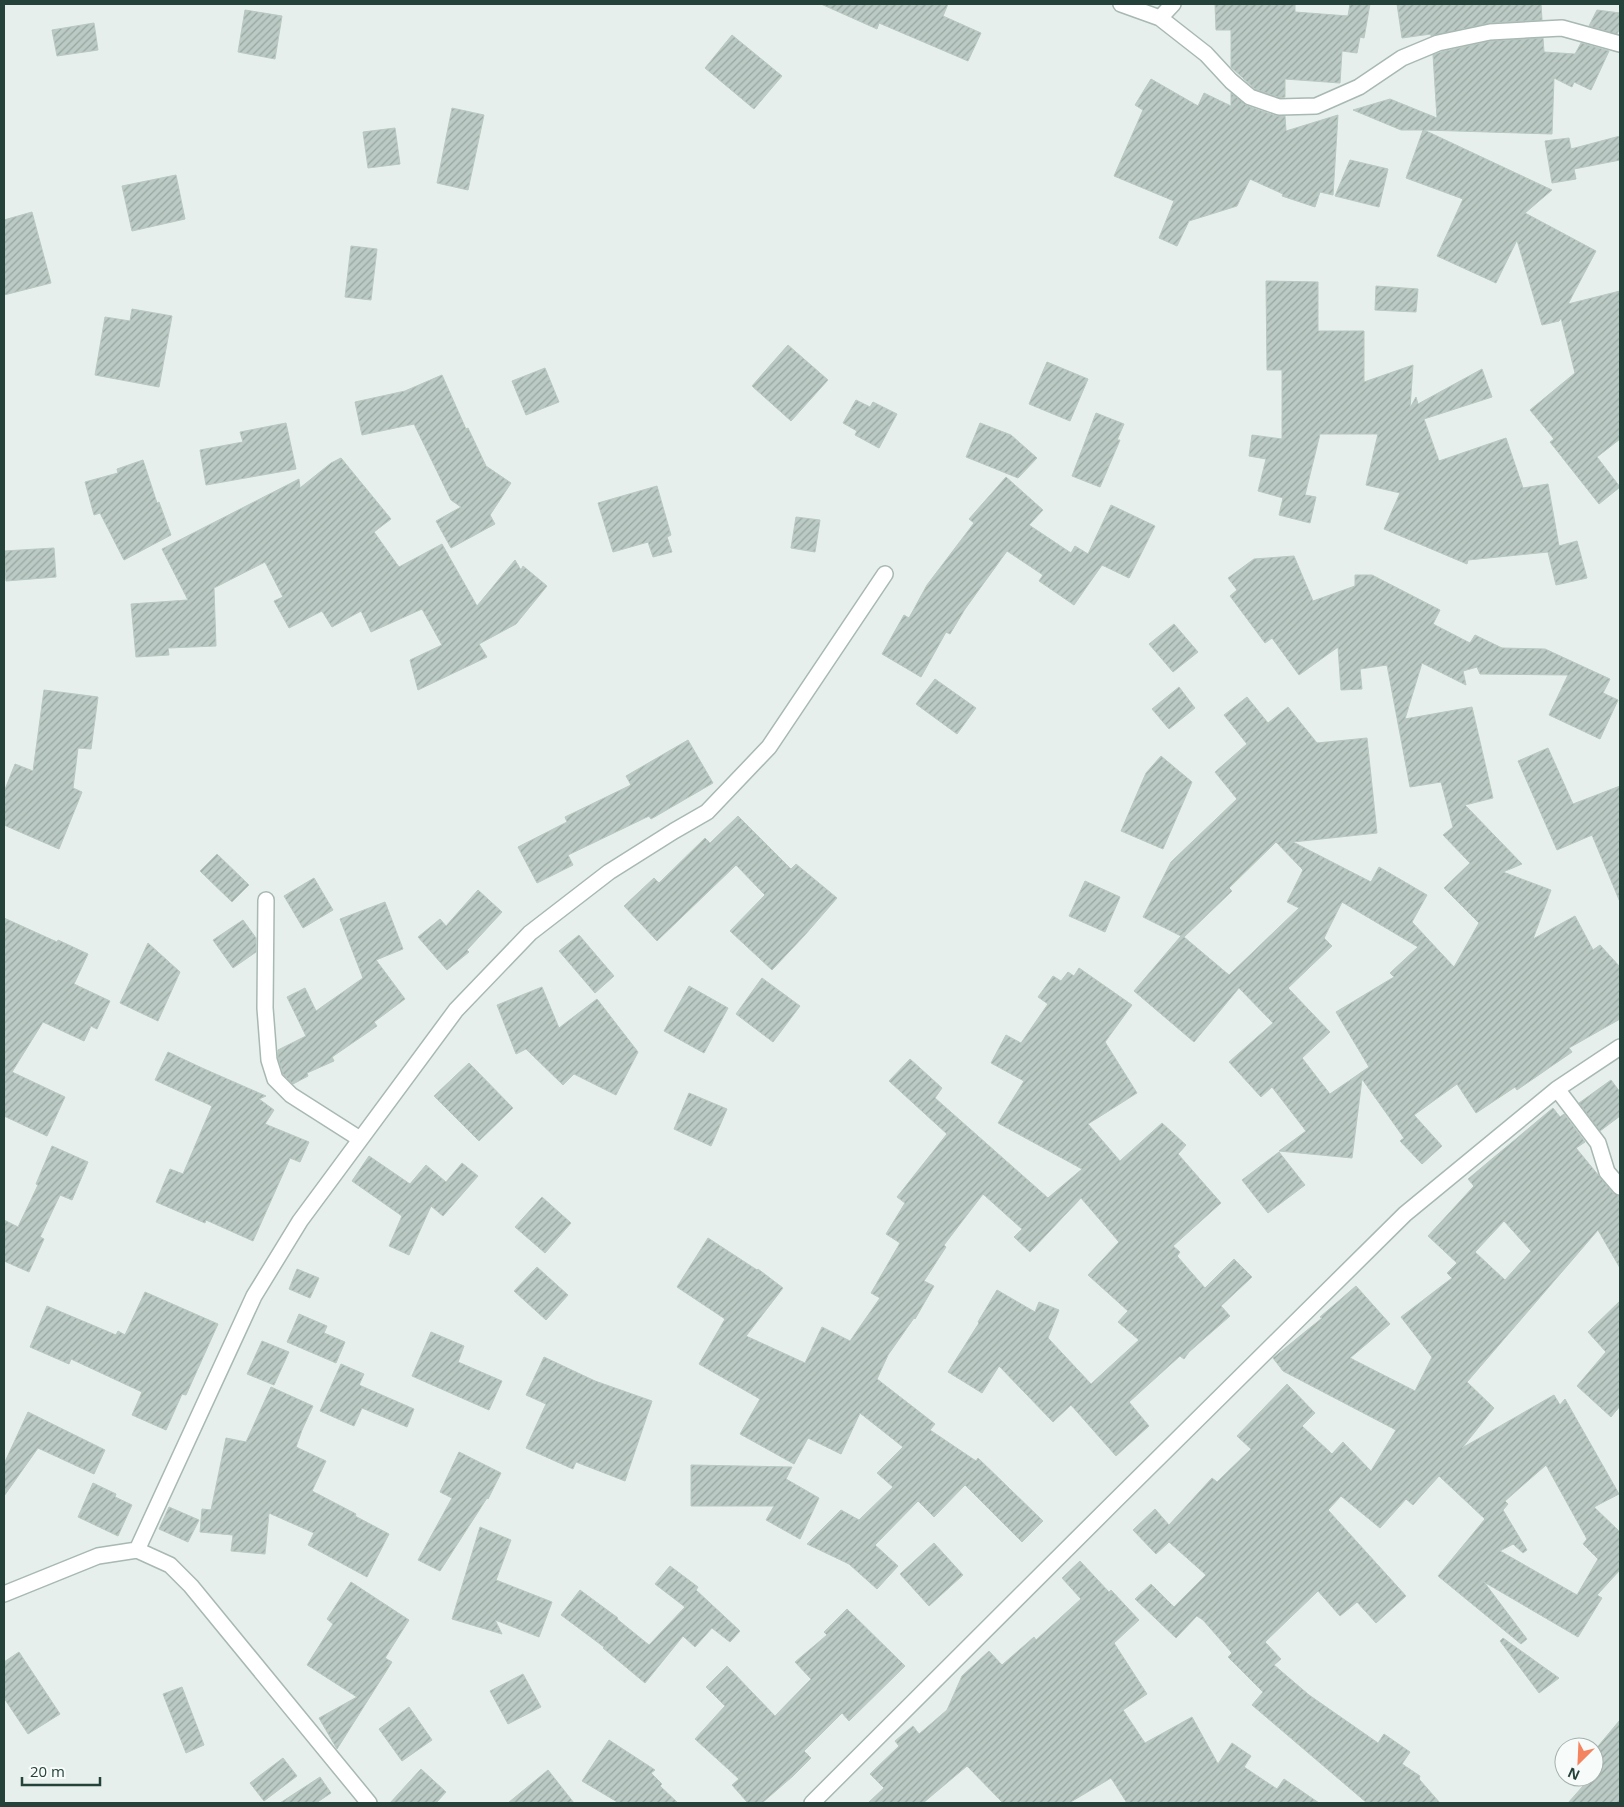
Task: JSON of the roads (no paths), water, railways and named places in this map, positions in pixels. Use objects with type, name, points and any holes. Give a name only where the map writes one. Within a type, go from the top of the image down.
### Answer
[{"type":"street","points":[[1121,4],[1160,18],[1206,54],[1231,81],[1250,97],[1279,107],[1316,106],[1359,87],[1402,58],[1438,43],[1490,32],[1562,28],[1620,44]]},
{"type":"street","points":[[1160,18],[1173,4]]},
{"type":"street","points":[[137,1550],[254,1296],[300,1221],[456,1010],[530,933],[609,872],[707,812],[769,747],[885,574]]},
{"type":"street","points":[[266,900],[265,1008],[269,1060],[275,1080],[291,1096],[360,1139]]},
{"type":"street","points":[[812,1803],[1405,1214],[1557,1089],[1620,1047]]},
{"type":"street","points":[[1557,1089],[1598,1143],[1607,1172],[1620,1187]]},
{"type":"street","points":[[4,1594],[98,1556],[137,1550],[170,1565],[191,1586],[370,1803]]}]
